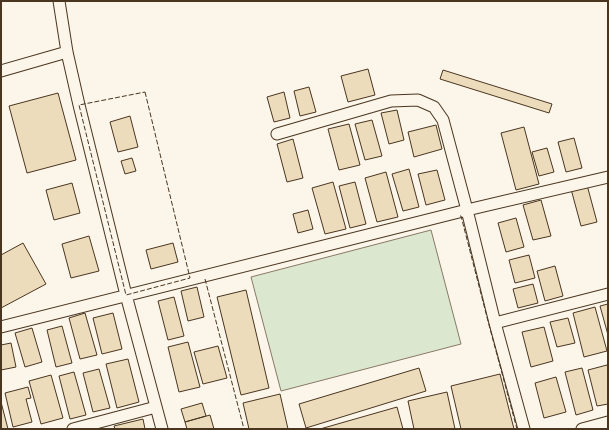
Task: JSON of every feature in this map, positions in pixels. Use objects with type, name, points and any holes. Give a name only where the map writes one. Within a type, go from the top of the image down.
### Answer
[{"type":"street","points":[[59,1],[67,52],[79,105],[126,295],[162,429]]},
{"type":"street","points":[[1,71],[67,52]]},
{"type":"street","points":[[277,134],[391,101],[418,100],[434,107],[442,120],[524,429]]},
{"type":"street","points":[[1,327],[467,210],[608,177]]},
{"type":"street","points":[[495,323],[608,294]]},
{"type":"street","points":[[73,429],[156,407]]},
{"type":"street","points":[[582,429],[608,422]]},
{"type":"green space","points":[[431,230],[461,344],[281,391],[251,277]]},
{"type":"building","points":[[368,69],[375,95],[348,102],[341,76]]},
{"type":"building","points":[[443,70],[552,104],[549,113],[440,79]]},
{"type":"building","points":[[309,87],[316,112],[300,116],[294,91]]},
{"type":"building","points":[[284,92],[290,118],[274,122],[267,97]]},
{"type":"building","points":[[58,93],[76,160],[27,173],[9,106]]},
{"type":"building","points":[[397,110],[404,140],[389,144],[381,113]]},
{"type":"building","points":[[130,116],[138,147],[118,152],[110,122]]},
{"type":"building","points":[[372,120],[382,156],[365,160],[355,124]]},
{"type":"building","points":[[349,124],[360,165],[339,170],[328,129]]},
{"type":"building","points":[[436,125],[442,149],[414,157],[408,132]]},
{"type":"building","points":[[524,127],[539,184],[516,190],[501,133]]},
{"type":"building","points":[[574,138],[582,168],[566,172],[558,142]]},
{"type":"building","points":[[293,139],[303,178],[287,182],[277,144]]},
{"type":"building","points":[[547,148],[554,172],[539,176],[532,152]]},
{"type":"building","points":[[132,158],[136,171],[125,174],[121,161]]},
{"type":"building","points":[[409,169],[419,207],[403,211],[392,174]]},
{"type":"building","points":[[437,170],[445,200],[426,205],[418,174]]},
{"type":"building","points":[[386,172],[398,217],[377,222],[365,178]]},
{"type":"building","points":[[333,182],[346,229],[325,234],[312,188]]},
{"type":"building","points":[[355,182],[366,224],[350,228],[339,186]]},
{"type":"building","points":[[72,183],[80,213],[54,220],[46,190]]},
{"type":"building","points":[[587,185],[597,222],[581,226],[571,189]]},
{"type":"building","points":[[541,200],[551,236],[533,240],[523,205]]},
{"type":"building","points":[[308,210],[313,229],[298,233],[293,214]]},
{"type":"building","points":[[516,218],[524,247],[506,252],[498,223]]},
{"type":"building","points":[[89,236],[99,271],[71,278],[62,244]]},
{"type":"building","points":[[23,243],[46,284],[1,308],[1,255]]},
{"type":"building","points":[[173,243],[178,262],[151,269],[146,250]]},
{"type":"building","points":[[529,255],[535,278],[515,283],[509,260]]},
{"type":"building","points":[[555,266],[563,296],[545,301],[537,271]]},
{"type":"building","points":[[533,284],[538,303],[518,308],[513,289]]},
{"type":"building","points":[[197,287],[204,317],[188,321],[181,291]]},
{"type":"building","points":[[246,290],[269,388],[241,395],[217,297]]},
{"type":"building","points":[[174,297],[184,336],[168,340],[158,301]]},
{"type":"building","points":[[608,304],[608,335],[600,306]]},
{"type":"building","points":[[595,307],[607,351],[584,357],[573,313]]},
{"type":"building","points":[[85,313],[97,355],[80,359],[69,318]]},
{"type":"building","points":[[113,313],[122,349],[102,354],[93,318]]},
{"type":"building","points":[[568,318],[575,343],[557,347],[550,322]]},
{"type":"building","points":[[62,326],[72,363],[56,367],[47,330]]},
{"type":"building","points":[[544,327],[553,361],[531,367],[522,332]]},
{"type":"building","points":[[32,328],[42,362],[25,367],[15,333]]},
{"type":"building","points":[[188,342],[200,387],[179,392],[168,347]]},
{"type":"building","points":[[11,343],[16,367],[1,370],[1,345]]},
{"type":"building","points":[[218,346],[227,378],[203,384],[194,352]]},
{"type":"building","points":[[128,359],[139,402],[117,408],[106,364]]},
{"type":"building","points":[[607,365],[608,404],[597,406],[588,370]]},
{"type":"building","points":[[419,368],[426,391],[306,428],[299,404]]},
{"type":"building","points":[[582,368],[593,410],[576,415],[565,372]]},
{"type":"building","points":[[99,369],[110,408],[93,412],[83,373]]},
{"type":"building","points":[[74,372],[86,415],[70,419],[59,376]]},
{"type":"building","points":[[500,374],[514,429],[461,429],[451,386]]},
{"type":"building","points":[[51,375],[63,418],[41,424],[29,381]]},
{"type":"building","points":[[556,377],[566,412],[544,418],[535,383]]},
{"type":"building","points":[[28,387],[31,398],[26,399],[32,422],[13,427],[5,393]]},
{"type":"building","points":[[447,392],[455,429],[414,429],[408,401]]},
{"type":"building","points":[[280,394],[288,429],[249,429],[243,403]]},
{"type":"building","points":[[1,402],[8,429],[1,429]]},
{"type":"building","points":[[202,403],[206,416],[185,422],[181,409]]},
{"type":"building","points":[[397,407],[403,429],[320,429]]},
{"type":"building","points":[[210,415],[214,429],[187,429],[185,422]]},
{"type":"building","points":[[143,419],[145,429],[115,429],[114,426]]},
{"type":"fence","points":[[145,92],[190,278],[126,295],[79,105],[145,92]]},
{"type":"fence","points":[[460,216],[517,429]]},
{"type":"fence","points":[[205,279],[244,429]]}]
